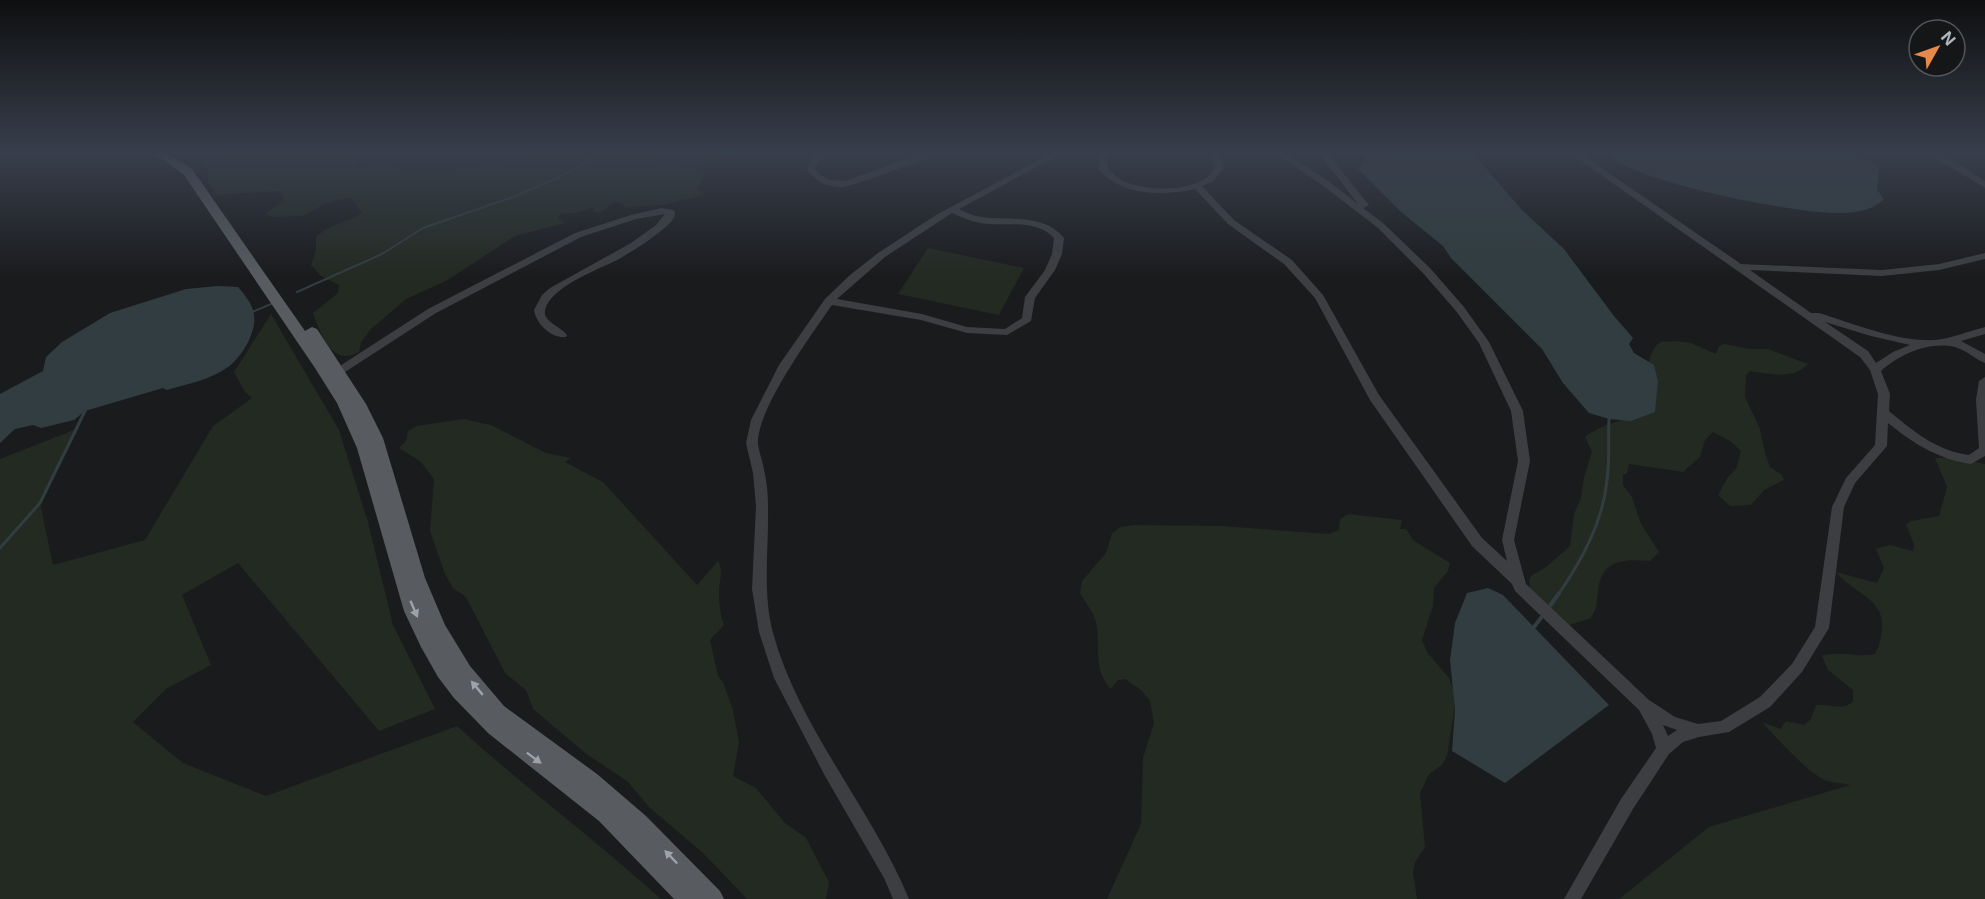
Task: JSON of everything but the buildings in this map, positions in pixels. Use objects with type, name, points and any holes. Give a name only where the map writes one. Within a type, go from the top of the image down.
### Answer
[{"type":"main road","points":[[202,193],[304,341],[351,415],[369,459],[405,588],[422,629],[444,670],[471,706],[507,738],[594,803],[690,899]]},
{"type":"main road","points":[[215,193],[338,371],[375,438],[416,578],[437,628],[463,672],[497,712],[598,788],[638,823],[712,899]]},
{"type":"street","points":[[901,899],[890,873],[830,771],[780,678],[766,632],[759,589],[762,506],[759,473],[752,443],[756,428],[785,365],[829,301],[851,278],[901,239],[984,193]]},
{"type":"street","points":[[1204,193],[1231,222],[1288,262],[1319,297],[1368,389],[1477,542],[1493,555],[1520,587],[1644,705],[1671,722],[1699,730]]},
{"type":"street","points":[[1340,193],[1360,207],[1426,270],[1460,309],[1484,342],[1517,411],[1524,461],[1508,540],[1520,587]]},
{"type":"street","points":[[1354,193],[1382,228]]},
{"type":"street","points":[[1572,899],[1627,804],[1664,749],[1678,737],[1699,730],[1724,727],[1765,702],[1797,668],[1822,628],[1838,507],[1850,481],[1881,446],[1884,394],[1875,370],[1864,354],[1632,193]]},
{"type":"street","points":[[829,301],[922,317],[967,330],[1007,332],[1027,319],[1030,297],[1043,286],[1056,255],[1059,238],[1054,231],[1043,225],[979,220],[953,210]]},
{"type":"street","points":[[338,371],[432,311],[578,236],[634,217],[661,211],[670,212],[670,217],[664,224],[621,253],[558,287],[541,303],[539,314],[546,326],[562,335]]},
{"type":"street","points":[[1740,267],[1882,273],[1939,267],[1985,256]]},
{"type":"street","points":[[1806,312],[1869,332],[1920,343],[1959,344],[1985,358]]},
{"type":"street","points":[[1875,370],[1884,361],[1903,350],[1985,330]]},
{"type":"street","points":[[1883,412],[1921,444],[1940,453],[1971,460],[1985,450],[1982,400],[1985,381]]},
{"type":"street","points":[[1493,555],[1510,555]]},
{"type":"street","points":[[1644,705],[1659,732],[1664,749]]},
{"type":"shaded area","points":[[216,193],[248,193],[217,195]]},
{"type":"shaded area","points":[[281,193],[702,193],[704,195],[662,205],[626,207],[615,202],[601,212],[594,212],[593,207],[575,213],[560,214],[558,218],[565,223],[515,236],[446,281],[406,299],[370,330],[361,343],[359,352],[350,356],[334,352],[319,330],[313,313],[338,293],[339,285],[321,276],[311,265],[316,251],[316,237],[326,229],[362,213],[350,197],[325,204],[302,216],[271,217],[266,213],[284,201]]},
{"type":"shaded area","points":[[1382,193],[1507,193],[1564,249],[1633,338],[1629,344],[1634,353],[1654,365],[1658,381],[1655,412],[1631,421],[1609,419],[1589,413],[1563,383],[1542,349],[1451,258],[1443,246]]},
{"type":"shaded area","points":[[1710,193],[1879,193],[1884,199],[1875,206],[1858,212],[1826,213]]},
{"type":"shaded area","points":[[928,248],[1024,268],[999,315],[898,294]]},
{"type":"shaded area","points":[[238,287],[250,304],[254,315],[251,337],[238,357],[228,367],[198,381],[167,390],[163,388],[85,411],[74,420],[41,428],[33,425],[15,429],[0,443],[0,394],[43,371],[46,357],[62,342],[110,313],[186,289]]},
{"type":"shaded area","points":[[271,314],[339,430],[368,522],[393,625],[435,709],[379,731],[238,563],[182,595],[211,665],[166,689],[133,722],[183,763],[266,796],[457,726],[661,899],[0,899],[0,459],[79,428],[40,503],[53,565],[145,540],[213,426],[252,398],[245,392],[234,372]]},
{"type":"shaded area","points":[[1661,342],[1691,343],[1716,354],[1719,346],[1724,344],[1750,349],[1768,349],[1808,364],[1789,374],[1750,371],[1746,375],[1745,397],[1760,429],[1770,467],[1782,475],[1784,480],[1764,490],[1751,505],[1730,506],[1718,495],[1728,477],[1736,469],[1741,451],[1730,441],[1713,432],[1705,440],[1700,457],[1683,472],[1629,464],[1627,474],[1623,474],[1623,485],[1632,497],[1641,524],[1659,552],[1650,561],[1623,561],[1609,567],[1600,581],[1596,608],[1591,618],[1564,627],[1530,590],[1529,581],[1531,576],[1546,567],[1570,546],[1574,514],[1581,498],[1584,477],[1592,452],[1585,437],[1604,426],[1640,413],[1652,353]]},
{"type":"shaded area","points":[[463,419],[491,425],[546,453],[571,458],[565,462],[603,482],[697,585],[718,561],[721,572],[720,604],[724,625],[710,640],[718,676],[723,682],[733,710],[739,742],[733,776],[756,788],[785,823],[806,838],[829,882],[826,899],[747,899],[703,853],[650,808],[627,781],[585,753],[533,709],[526,690],[505,673],[466,597],[453,588],[445,574],[430,531],[434,479],[421,462],[399,448],[406,441],[408,431],[417,426]]},
{"type":"shaded area","points":[[1935,458],[1955,458],[1985,464],[1985,899],[1619,899],[1709,827],[1850,785],[1827,781],[1819,777],[1762,722],[1780,729],[1786,721],[1804,725],[1811,719],[1816,705],[1840,707],[1853,701],[1853,690],[1828,670],[1822,656],[1875,654],[1881,638],[1881,617],[1872,602],[1836,572],[1877,583],[1884,568],[1876,549],[1890,545],[1913,551],[1914,545],[1906,524],[1939,516],[1947,487]]},
{"type":"shaded area","points":[[1348,514],[1402,520],[1400,529],[1406,529],[1413,540],[1450,563],[1448,571],[1434,588],[1433,606],[1422,640],[1427,652],[1449,678],[1454,691],[1454,711],[1447,756],[1442,765],[1429,774],[1420,793],[1425,847],[1415,862],[1413,872],[1417,899],[1107,899],[1141,824],[1143,758],[1154,723],[1150,701],[1141,690],[1125,679],[1118,680],[1111,689],[1105,681],[1099,665],[1096,622],[1080,593],[1082,581],[1106,553],[1112,533],[1121,527],[1133,525],[1221,526],[1329,534],[1339,530],[1340,519]]},
{"type":"shaded area","points":[[1488,588],[1503,595],[1609,705],[1505,783],[1452,751],[1455,710],[1450,660],[1455,623],[1467,593]]},
{"type":"waterway","points":[[297,292],[382,254],[423,228],[522,193]]},
{"type":"waterway","points":[[250,313],[271,304]]},
{"type":"waterway","points":[[0,548],[40,503],[85,411]]},
{"type":"waterway","points":[[1558,595],[1583,554],[1601,511],[1608,472],[1609,419]]},
{"type":"waterway","points":[[1550,606],[1559,593]]},
{"type":"waterway","points":[[1534,627],[1541,618]]}]
